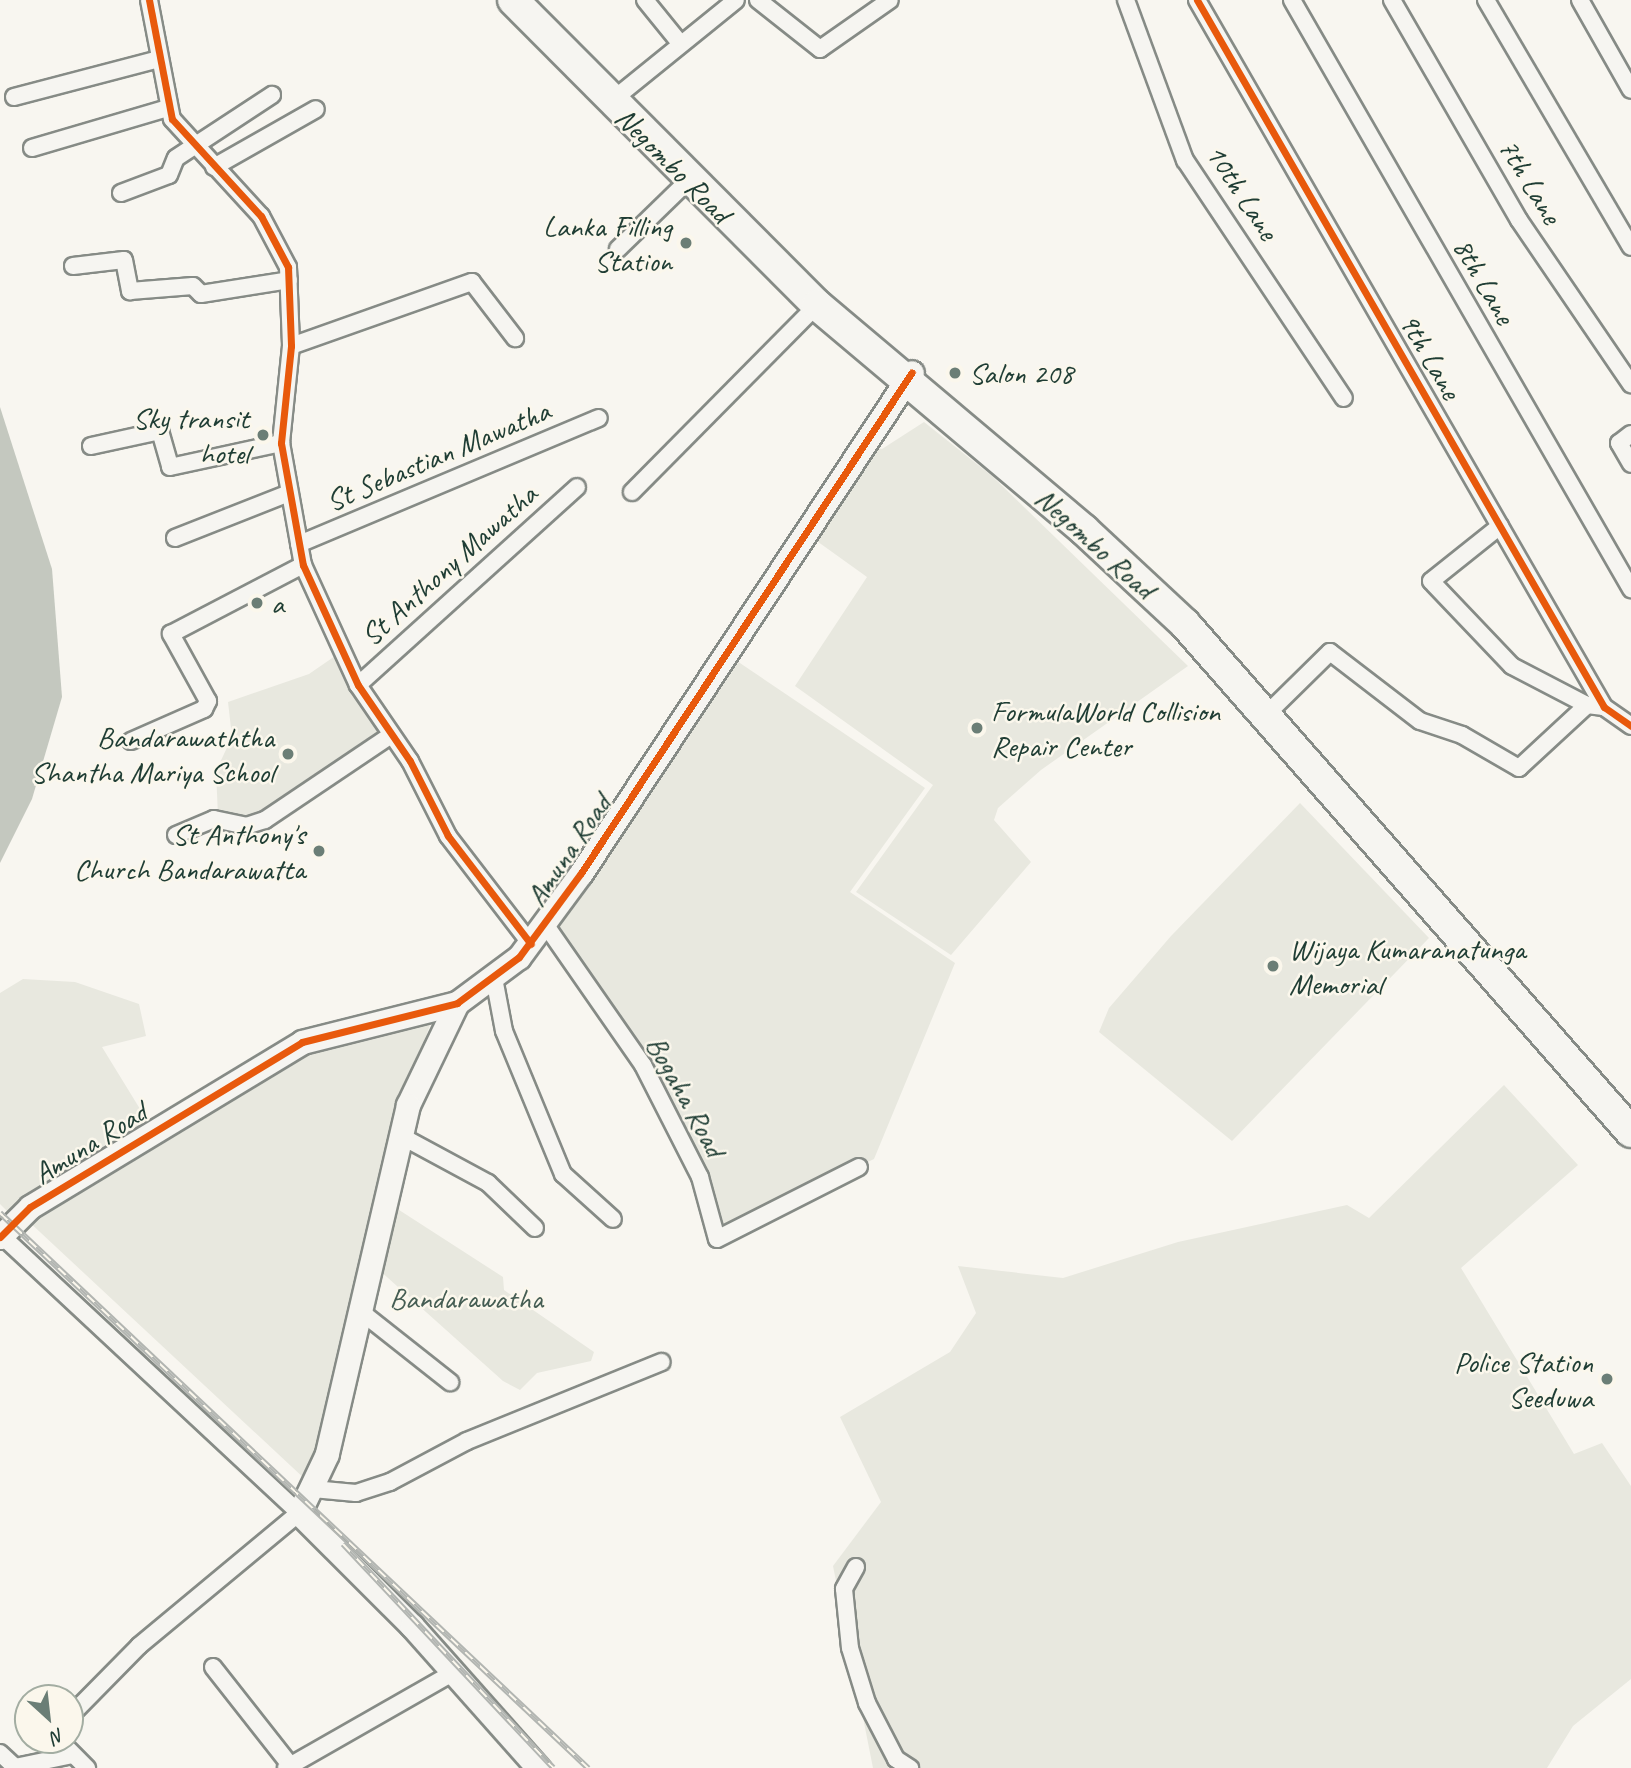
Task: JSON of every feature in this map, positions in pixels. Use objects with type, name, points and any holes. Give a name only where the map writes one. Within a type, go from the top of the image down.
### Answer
[{"type":"highway","name":"Negombo Road","points":[[513,0],[688,181],[817,305],[1093,521],[1195,616],[1631,1113]]},
{"type":"highway","name":"Negombo Road","points":[[529,0],[765,242],[909,376],[1084,530],[1185,624],[1631,1132]]},
{"type":"street","points":[[149,0],[168,108],[214,167],[261,216],[289,280],[291,346],[281,443],[303,565],[358,685],[486,893],[531,944]]},
{"type":"street","points":[[645,0],[680,43]]},
{"type":"street","points":[[620,94],[736,0]]},
{"type":"street","points":[[758,0],[820,49],[890,0]]},
{"type":"street","name":"10th Lane","points":[[1126,0],[1185,160],[1345,398]]},
{"type":"street","name":"9th Lane","points":[[1197,0],[1604,707],[1631,726]]},
{"type":"street","name":"8th Lane","points":[[1292,0],[1631,589]]},
{"type":"street","name":"7th Lane","points":[[1392,0],[1519,220],[1631,384]]},
{"type":"street","points":[[1486,0],[1631,247]]},
{"type":"street","points":[[1580,0],[1631,90]]},
{"type":"street","points":[[14,97],[159,59]]},
{"type":"street","points":[[121,193],[169,175],[173,162],[272,95]]},
{"type":"street","points":[[32,148],[168,108]]},
{"type":"street","points":[[214,167],[316,109]]},
{"type":"street","points":[[618,249],[688,181]]},
{"type":"street","points":[[73,266],[124,260],[130,291],[193,286],[201,294],[289,280]]},
{"type":"street","points":[[291,346],[472,282],[515,338]]},
{"type":"street","points":[[632,492],[817,305]]},
{"type":"street","name":"Amuna Road","points":[[1,1236],[30,1207],[302,1042],[457,1003],[494,978],[531,944],[909,376]]},
{"type":"street","name":"St Sebastian Mawatha","points":[[299,544],[598,418]]},
{"type":"street","points":[[91,446],[160,431],[170,467],[281,443]]},
{"type":"street","points":[[1631,434],[1619,443],[1631,464]]},
{"type":"street","name":"St Anthony Mawatha","points":[[358,685],[577,487]]},
{"type":"street","points":[[175,538],[289,493]]},
{"type":"street","points":[[1500,526],[1431,581],[1513,666],[1587,705],[1604,707]]},
{"type":"street","points":[[131,741],[204,709],[208,701],[171,634],[303,565]]},
{"type":"street","points":[[1275,706],[1330,652],[1420,721],[1462,734],[1519,768],[1587,705]]},
{"type":"street","points":[[176,835],[214,819],[246,826],[265,820],[391,735]]},
{"type":"street","name":"Bogaha Road","points":[[545,925],[643,1065],[700,1177],[717,1240],[859,1167]]},
{"type":"street","points":[[494,978],[504,1031],[563,1174],[613,1219]]},
{"type":"street","points":[[84,1703],[139,1646],[299,1513],[313,1489],[360,1311],[408,1105],[457,1003]]},
{"type":"street","points":[[401,1136],[488,1183],[535,1228]]},
{"type":"street","points":[[1,1236],[299,1513],[454,1672],[538,1768]]},
{"type":"street","points":[[360,1311],[450,1382]]},
{"type":"street","points":[[313,1489],[356,1493],[390,1482],[467,1441],[662,1362]]},
{"type":"street","points":[[856,1567],[844,1589],[850,1648],[867,1703],[896,1759],[910,1768]]},
{"type":"street","points":[[213,1667],[288,1767],[454,1672]]},
{"type":"street","points":[[0,1753],[15,1767],[73,1755],[87,1768]]},
{"type":"shaded area","points":[[0,407],[52,569],[62,697],[32,799],[0,863]]},
{"type":"shaded area","name":"FormulaWorld Collision Repair Center","points":[[924,422],[992,476],[1188,666],[1041,770],[998,808],[994,820],[1031,862],[951,955],[856,892],[933,785],[795,686],[867,577],[807,534],[871,446],[882,449]]},
{"type":"shaded area","name":"Bandarawaththa Shantha Mariya School","points":[[338,654],[383,733],[253,820],[218,816],[216,771],[232,737],[228,702],[309,674]]},
{"type":"shaded area","points":[[731,657],[925,788],[850,892],[955,963],[874,1159],[719,1233],[656,1075],[542,937]]},
{"type":"shaded area","name":"Wijaya Kumaranatunga Memorial","points":[[1300,803],[1429,938],[1232,1141],[1099,1032],[1109,1008],[1171,936]]},
{"type":"shaded area","points":[[23,979],[75,982],[139,1004],[146,1036],[102,1047],[148,1122],[8,1212],[0,1204],[0,993]]},
{"type":"shaded area","points":[[433,1017],[389,1136],[336,1409],[307,1481],[26,1219],[305,1047]]},
{"type":"shaded area","points":[[1504,1085],[1578,1165],[1461,1268],[1574,1454],[1602,1443],[1631,1486],[1631,1679],[1573,1726],[1547,1768],[873,1768],[833,1566],[881,1502],[840,1417],[950,1352],[976,1313],[958,1266],[1063,1278],[1178,1242],[1347,1205],[1369,1218]]},
{"type":"shaded area","name":"Bandarawatha","points":[[396,1208],[503,1277],[504,1290],[594,1352],[591,1361],[537,1373],[520,1390],[503,1381],[378,1269]]},
{"type":"railway","points":[[0,1213],[588,1768]]},
{"type":"railway","points":[[343,1544],[553,1768]]},
{"type":"cycle path","points":[[149,0],[172,119],[261,216],[288,267],[291,346],[281,443],[303,565],[358,685],[410,761],[448,836],[531,944]]},
{"type":"cycle path","points":[[1197,0],[1604,707],[1631,726]]},
{"type":"cycle path","points":[[0,1237],[30,1207],[302,1042],[457,1003],[519,957],[581,873],[912,372]]},
{"type":"place","name":"Lanka Filling Station","points":[[686,243]]},
{"type":"place","name":"Salon 208","points":[[955,373]]},
{"type":"place","name":"Sky transit hotel","points":[[263,435]]},
{"type":"place","name":"a","points":[[257,603]]},
{"type":"place","name":"FormulaWorld Collision Repair Center","points":[[977,728]]},
{"type":"place","name":"Bandarawaththa Shantha Mariya School","points":[[288,754]]},
{"type":"place","name":"St Anthony's Church Bandarawatta","points":[[319,851]]},
{"type":"place","name":"Wijaya Kumaranatunga Memorial","points":[[1273,966]]},
{"type":"place","name":"Police Station Seeduwa","points":[[1607,1379]]}]
